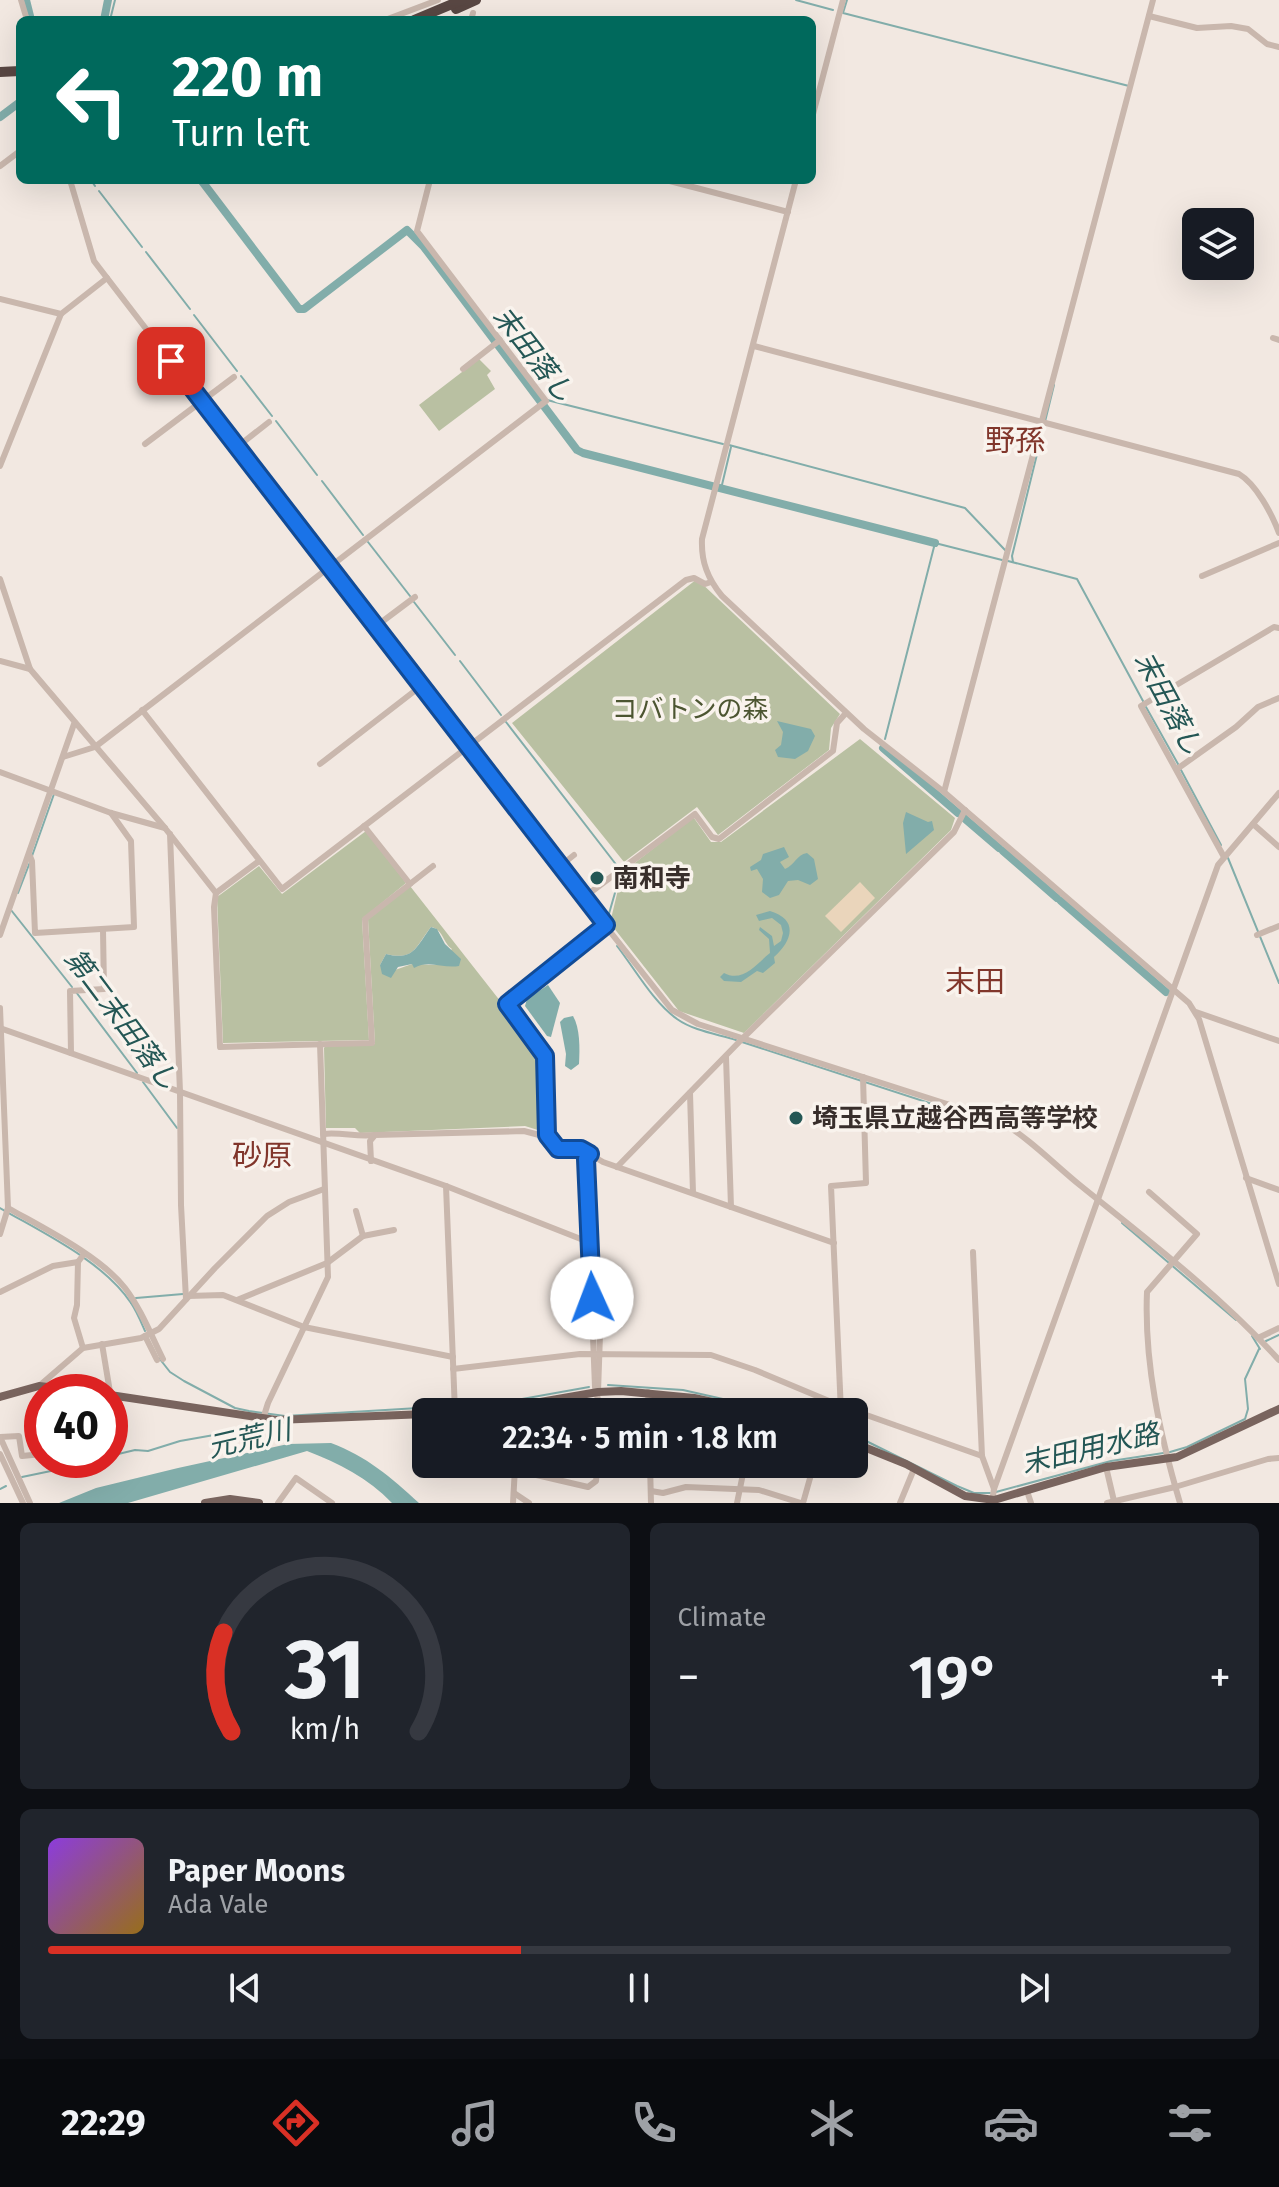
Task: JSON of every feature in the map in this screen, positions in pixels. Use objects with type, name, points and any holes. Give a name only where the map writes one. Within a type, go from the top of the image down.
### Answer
[{"type":"highway","points":[[424,16],[462,0]]},
{"type":"highway","points":[[439,16],[476,0]]},
{"type":"main road","points":[[0,1397],[24,1390]]},
{"type":"main road","points":[[570,1398],[598,1392],[648,1392],[694,1398]]},
{"type":"main road","points":[[128,1396],[300,1421],[412,1415]]},
{"type":"main road","points":[[868,1449],[965,1496],[994,1495],[1027,1491],[1106,1467],[1195,1450],[1279,1409]]},
{"type":"main road","points":[[205,1503],[259,1503]]},
{"type":"street","points":[[396,16],[438,0]]},
{"type":"street","points":[[816,103],[843,0]]},
{"type":"street","points":[[944,792],[1153,0]]},
{"type":"street","points":[[1149,16],[1197,28],[1231,26],[1248,29],[1267,44],[1279,47]]},
{"type":"street","points":[[71,184],[89,250],[107,278],[672,1010],[688,1020],[1000,1121],[1098,1199],[1258,1338],[1279,1360]]},
{"type":"street","points":[[63,757],[95,747],[546,401],[417,231],[429,184]]},
{"type":"street","points":[[681,184],[788,212]]},
{"type":"street","points":[[795,184],[716,484],[702,545],[705,569],[722,596],[846,713],[944,792],[1174,989],[1196,1012],[1279,1284]]},
{"type":"street","points":[[0,466],[61,314],[107,278]]},
{"type":"street","points":[[0,299],[61,314]]},
{"type":"street","points":[[463,369],[500,340]]},
{"type":"street","points":[[754,346],[1239,474],[1255,490],[1279,529]]},
{"type":"street","points":[[145,444],[234,377]]},
{"type":"street","points":[[237,447],[269,422]]},
{"type":"street","points":[[0,439],[9,441]]},
{"type":"street","points":[[1202,576],[1279,543]]},
{"type":"street","points":[[142,710],[282,889],[686,580],[694,578],[705,584],[711,582]]},
{"type":"street","points":[[0,579],[30,669],[168,831],[216,893]]},
{"type":"street","points":[[375,627],[415,597]]},
{"type":"street","points":[[1224,857],[1141,706],[1274,627],[1279,628]]},
{"type":"street","points":[[0,661],[30,669]]},
{"type":"street","points":[[320,764],[421,686]]},
{"type":"street","points":[[1177,769],[1236,727],[1258,707],[1279,698]]},
{"type":"street","points":[[583,898],[695,814],[712,837],[719,839],[833,751],[837,723],[846,713]]},
{"type":"street","points":[[0,935],[74,724]]},
{"type":"street","points":[[0,772],[168,831]]},
{"type":"street","points":[[994,1495],[1218,865],[1279,793]]},
{"type":"street","points":[[617,1167],[743,1038],[954,832],[965,810]]},
{"type":"street","points":[[30,856],[35,933],[134,927],[131,841],[111,813]]},
{"type":"street","points":[[1253,824],[1279,847]]},
{"type":"street","points":[[364,826],[410,884]]},
{"type":"street","points":[[168,831],[187,1297]]},
{"type":"street","points":[[559,867],[574,855]]},
{"type":"street","points":[[259,861],[216,893],[220,1047],[372,1043],[365,919],[433,866]]},
{"type":"street","points":[[606,925],[507,1004],[545,1056],[547,1135],[558,1149],[581,1149],[617,1167],[834,1243]]},
{"type":"street","points":[[1257,935],[1279,926]]},
{"type":"street","points":[[71,1053],[70,991],[104,989],[103,930]]},
{"type":"street","points":[[0,1008],[8,1208],[0,1234]]},
{"type":"street","points":[[1196,1012],[1279,1041]]},
{"type":"street","points":[[0,1028],[446,1186],[593,1244]]},
{"type":"street","points":[[264,1415],[328,1277],[320,1044]]},
{"type":"street","points":[[726,1057],[731,1207]]},
{"type":"street","points":[[841,1398],[831,1186],[866,1183],[863,1077]]},
{"type":"street","points":[[690,1093],[693,1193]]},
{"type":"street","points":[[323,1134],[349,1132],[358,1136],[524,1131],[547,1135]]},
{"type":"street","points":[[371,1161],[370,1141],[375,1135]]},
{"type":"street","points":[[590,1154],[594,1160],[593,1244],[599,1398]]},
{"type":"street","points":[[1246,1178],[1279,1190]]},
{"type":"street","points":[[446,1186],[453,1398]]},
{"type":"street","points":[[53,1374],[83,1348],[148,1335],[166,1325],[187,1297],[267,1216],[289,1202],[324,1189]]},
{"type":"street","points":[[1149,1192],[1197,1234],[1151,1286],[1147,1298],[1152,1389],[1180,1503]]},
{"type":"street","points":[[8,1208],[84,1254],[123,1287],[160,1360]]},
{"type":"street","points":[[356,1211],[363,1236]]},
{"type":"street","points":[[237,1300],[327,1263],[363,1236],[394,1230]]},
{"type":"street","points":[[973,1252],[982,1456],[994,1495]]},
{"type":"street","points":[[83,1348],[74,1318],[78,1262],[84,1254]]},
{"type":"street","points":[[0,1292],[53,1266],[78,1262]]},
{"type":"street","points":[[68,1264],[77,1275]]},
{"type":"street","points":[[187,1297],[223,1295],[304,1327],[453,1357]]},
{"type":"street","points":[[1258,1338],[1279,1328]]},
{"type":"street","points":[[102,1344],[107,1374]]},
{"type":"street","points":[[453,1369],[596,1354],[711,1355],[755,1370],[817,1398]]},
{"type":"street","points":[[648,1392],[648,1398]]},
{"type":"street","points":[[868,1418],[982,1456]]},
{"type":"street","points":[[23,1503],[0,1437],[19,1436],[24,1456]]},
{"type":"street","points":[[0,1454],[30,1503]]},
{"type":"street","points":[[1106,1467],[1110,1502],[1279,1458]]},
{"type":"street","points":[[900,1503],[914,1469]]},
{"type":"street","points":[[278,1503],[296,1478],[332,1503]]},
{"type":"street","points":[[513,1503],[515,1478]]},
{"type":"street","points":[[555,1478],[588,1487],[596,1478]]},
{"type":"street","points":[[651,1478],[651,1503]]},
{"type":"street","points":[[737,1503],[742,1478]]},
{"type":"street","points":[[651,1491],[663,1493],[686,1487],[759,1490],[802,1503],[810,1478]]},
{"type":"street","points":[[1027,1491],[1031,1503]]},
{"type":"street","points":[[514,1493],[529,1503]]},
{"type":"green space","points":[[479,359],[491,371],[487,375],[495,389],[439,431],[419,405]]},
{"type":"green space","name":"コバトンの森","points":[[697,579],[840,714],[831,728],[829,750],[718,835],[697,807],[624,862],[512,723]]},
{"type":"green space","points":[[860,739],[955,818],[951,830],[744,1033],[679,1011],[610,923],[622,873],[694,818],[711,842],[721,842]]},
{"type":"green space","points":[[366,831],[406,883],[362,919],[369,1040],[223,1043],[217,897],[259,866],[282,894]]},
{"type":"green space","points":[[410,886],[544,1057],[546,1128],[541,1131],[525,1126],[360,1133],[355,1128],[326,1128],[324,1048],[326,1045],[375,1044],[368,919]],"holes":[[[431,927],[452,949],[436,965],[412,964],[395,970],[380,965],[386,954],[409,954]]]},
{"type":"sand","points":[[860,882],[875,898],[841,932],[825,916]]},
{"type":"water","points":[[777,721],[811,729],[815,736],[808,751],[795,759],[778,757],[775,750],[781,745],[783,732]]},
{"type":"water","points":[[906,812],[932,821],[934,830],[906,854],[903,823]]},
{"type":"water","points":[[784,847],[789,857],[780,862],[785,869],[807,853],[814,859],[818,879],[810,885],[798,880],[788,881],[779,895],[770,898],[762,892],[763,879],[757,869],[751,871],[750,867],[761,860],[763,854]]},
{"type":"water","points":[[770,911],[786,920],[790,932],[785,945],[774,957],[775,963],[763,973],[757,971],[741,982],[724,981],[720,977],[724,973],[743,974],[770,953],[769,939],[759,930],[760,927],[772,936],[774,946],[781,941],[781,925],[772,918],[759,921],[756,915]]},
{"type":"water","points":[[431,927],[437,929],[445,944],[461,959],[459,966],[425,964],[414,968],[412,964],[398,967],[391,978],[382,974],[380,965],[386,954],[409,954]]},
{"type":"water","points":[[548,985],[560,1003],[551,1037],[547,1036],[525,1006],[527,999]]},
{"type":"water","points":[[573,1016],[578,1032],[579,1064],[571,1070],[565,1066],[560,1022]]},
{"type":"water","points":[[331,1443],[378,1468],[419,1503],[392,1503],[352,1472],[307,1451],[128,1503],[59,1503],[96,1488],[178,1468],[288,1444]]},
{"type":"waterway","name":"第二末田落し","points":[[26,0],[30,16]]},
{"type":"waterway","name":"末田落し","points":[[105,16],[108,0]]},
{"type":"waterway","points":[[111,16],[115,0]]},
{"type":"waterway","points":[[796,0],[833,10]]},
{"type":"waterway","points":[[847,0],[843,13],[1129,86]]},
{"type":"waterway","name":"第二末田落し","points":[[0,117],[16,105]]},
{"type":"waterway","name":"末田落し","points":[[204,184],[299,309],[304,309],[407,230],[424,247],[577,450],[583,453],[935,543]]},
{"type":"waterway","points":[[99,191],[142,247]]},
{"type":"waterway","points":[[146,252],[190,309]]},
{"type":"waterway","points":[[194,315],[237,371]]},
{"type":"waterway","points":[[241,376],[272,416]]},
{"type":"waterway","points":[[1013,562],[1054,385]]},
{"type":"waterway","points":[[547,400],[723,444]]},
{"type":"waterway","points":[[276,421],[317,475]]},
{"type":"waterway","points":[[729,445],[965,508],[1005,550]]},
{"type":"waterway","points":[[721,489],[731,447]]},
{"type":"waterway","points":[[322,481],[363,535]]},
{"type":"waterway","points":[[368,542],[410,596]]},
{"type":"waterway","name":"末田落し","points":[[885,739],[935,543],[1002,560]]},
{"type":"waterway","name":"末田落し","points":[[1008,561],[1077,579],[1143,701]]},
{"type":"waterway","points":[[414,602],[455,655]]},
{"type":"waterway","points":[[460,661],[501,715]]},
{"type":"waterway","name":"末田落し","points":[[1146,707],[1178,764]]},
{"type":"waterway","points":[[506,722],[618,867]]},
{"type":"waterway","name":"末田落し","points":[[883,748],[958,813]]},
{"type":"waterway","name":"末田落し","points":[[1181,770],[1221,845]]},
{"type":"waterway","name":"第二末田落し","points":[[32,856],[54,794]]},
{"type":"waterway","name":"末田落し","points":[[964,818],[999,848]]},
{"type":"waterway","name":"末田落し","points":[[1003,851],[1057,898]]},
{"type":"waterway","name":"末田落し","points":[[1228,858],[1279,983]]},
{"type":"waterway","name":"第二末田落し","points":[[18,893],[30,862]]},
{"type":"waterway","points":[[606,924],[621,872]]},
{"type":"waterway","name":"末田落し","points":[[1061,901],[1166,992]]},
{"type":"waterway","name":"第二末田落し","points":[[11,910],[72,987]]},
{"type":"waterway","points":[[617,946],[668,1012],[698,1029],[736,1040]]},
{"type":"waterway","name":"第二末田落し","points":[[76,992],[137,1073]]},
{"type":"waterway","points":[[742,1042],[1006,1128]]},
{"type":"waterway","name":"第二末田落し","points":[[143,1082],[177,1128]]},
{"type":"waterway","name":"末田用水路","points":[[0,1208],[71,1249],[105,1274],[131,1303],[145,1331]]},
{"type":"waterway","points":[[1122,1223],[1236,1320]]},
{"type":"waterway","name":"第二末田落し","points":[[131,1303],[136,1298],[183,1294]]},
{"type":"waterway","name":"末田用水路","points":[[1266,1341],[1279,1335]]},
{"type":"waterway","points":[[1252,1336],[1260,1349]]},
{"type":"waterway","name":"末田用水路","points":[[996,1492],[1111,1461],[1170,1452],[1245,1419],[1248,1409],[1245,1379],[1259,1349]]},
{"type":"waterway","name":"末田用水路","points":[[159,1358],[170,1372],[184,1381],[235,1408],[249,1411],[285,1416],[412,1408]]},
{"type":"waterway","name":"末田用水路","points":[[608,1385],[683,1390],[719,1398]]},
{"type":"waterway","name":"末田用水路","points":[[527,1398],[589,1387]]},
{"type":"waterway","name":"元荒川","points":[[128,1452],[148,1451],[180,1441],[231,1432]]},
{"type":"waterway","name":"末田用水路","points":[[868,1442],[957,1486],[974,1493],[990,1493]]},
{"type":"waterway","points":[[0,1489],[6,1486]]},
{"type":"place","name":"南和寺","points":[[597,878]]},
{"type":"place","name":"埼玉県立越谷西高等学校","points":[[796,1118]]},
{"type":"district","name":"野孫","points":[[1015,441]]},
{"type":"district","name":"末田","points":[[975,982]]},
{"type":"district","name":"砂原","points":[[262,1156]]},
{"type":"route","points":[[171,361],[606,925],[507,1004],[545,1056],[547,1135],[558,1149],[581,1149],[590,1154],[586,1159],[592,1298]]}]
